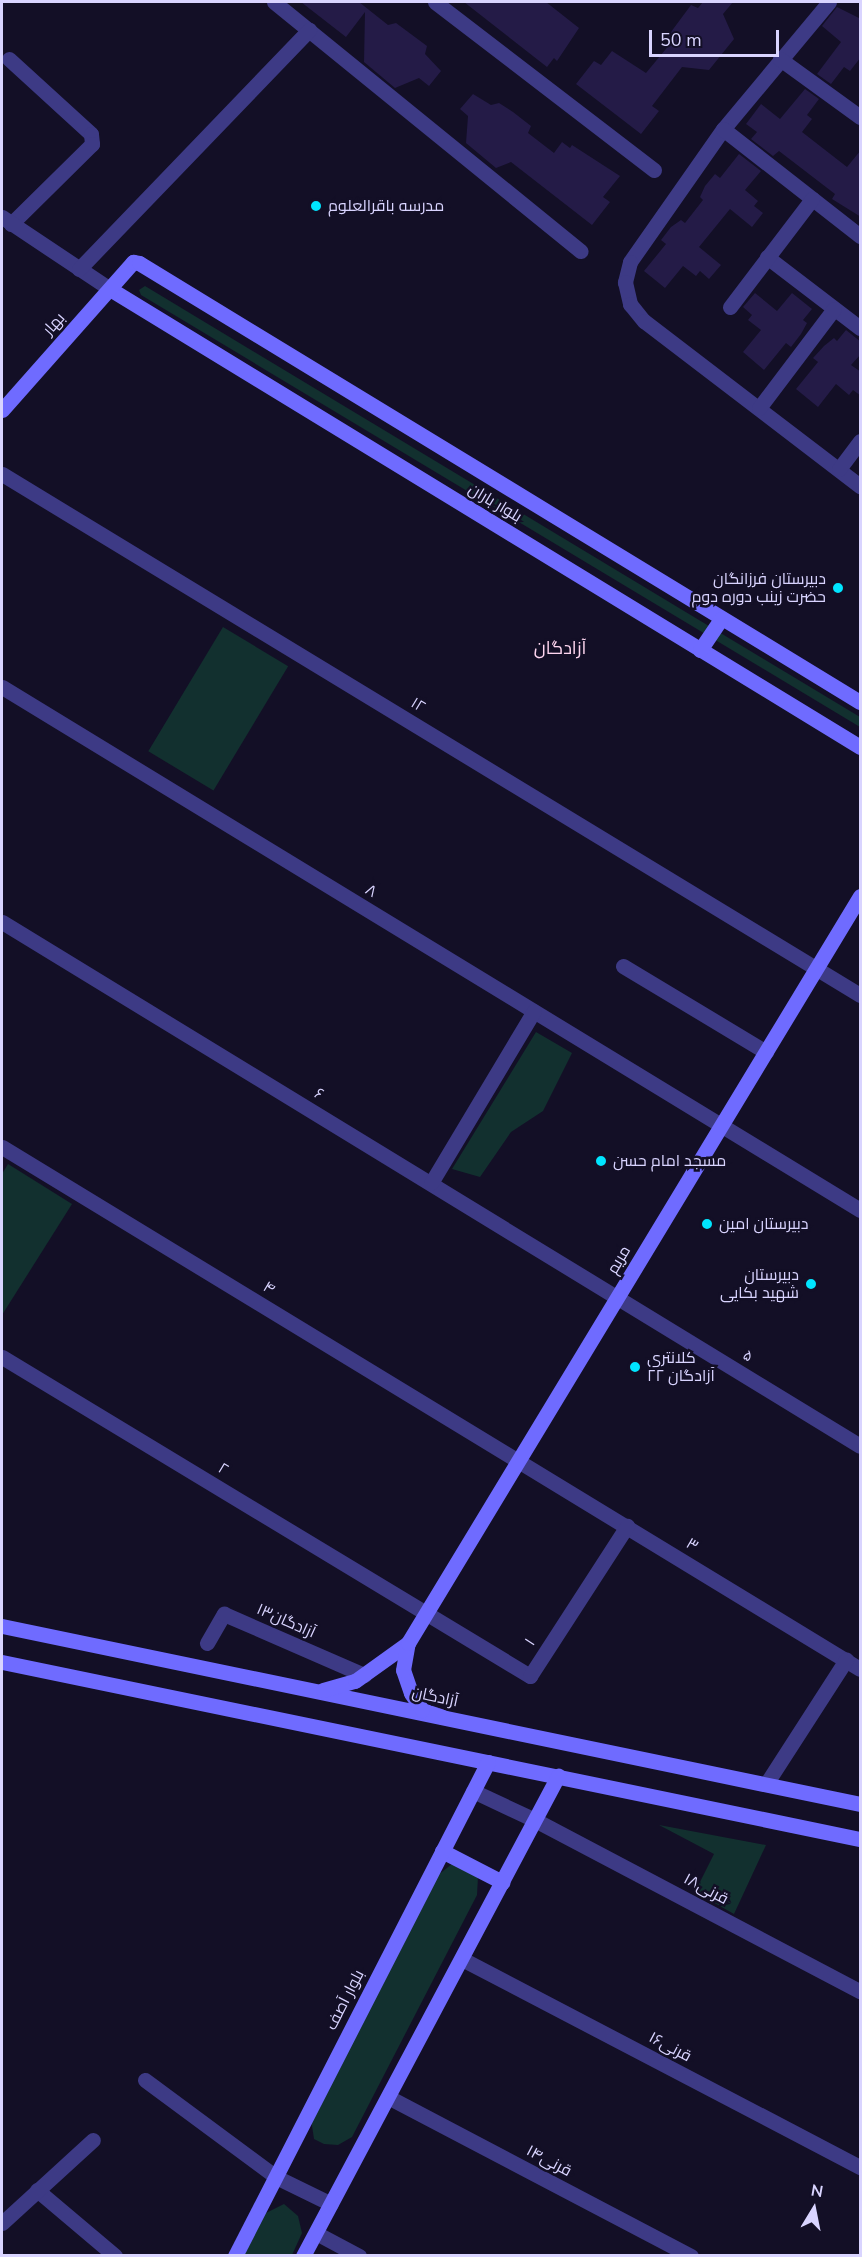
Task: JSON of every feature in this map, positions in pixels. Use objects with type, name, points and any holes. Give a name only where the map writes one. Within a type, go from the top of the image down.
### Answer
[{"type":"street","points":[[274,2],[580,251]]},
{"type":"street","points":[[435,2],[654,170]]},
{"type":"street","points":[[829,2],[723,129],[630,262],[625,282],[630,304],[644,321],[861,486]]},
{"type":"street","points":[[79,269],[309,30]]},
{"type":"street","points":[[780,59],[861,117]]},
{"type":"street","points":[[9,60],[92,139],[92,144],[6,220],[110,289]]},
{"type":"street","points":[[723,129],[861,236]]},
{"type":"street","points":[[730,307],[812,199]]},
{"type":"street","points":[[767,257],[861,328]]},
{"type":"street","name":"بهار","points":[[2,410],[133,262]]},
{"type":"street","name":"بلوار باران","points":[[133,262],[861,702]]},
{"type":"street","name":"بلوار باران","points":[[110,289],[861,747]]},
{"type":"street","points":[[759,408],[834,309]]},
{"type":"street","points":[[839,469],[861,441]]},
{"type":"street","name":"۱۲","points":[[2,474],[861,995]]},
{"type":"street","points":[[700,650],[721,619]]},
{"type":"street","name":"۸","points":[[2,687],[861,1210]]},
{"type":"street","name":"مریم","points":[[408,1643],[861,896]]},
{"type":"street","name":"۶","points":[[2,922],[618,1297]]},
{"type":"street","points":[[623,966],[766,1052]]},
{"type":"street","points":[[431,1183],[534,1011]]},
{"type":"street","name":"۴","points":[[2,1147],[518,1460]]},
{"type":"street","name":"۵","points":[[618,1297],[861,1446]]},
{"type":"street","name":"۲","points":[[2,1357],[427,1612]]},
{"type":"street","name":"۳","points":[[518,1460],[861,1669]]},
{"type":"street","name":"۱","points":[[427,1612],[530,1676],[627,1526]]},
{"type":"street","name":"آزادگان۱۳","points":[[207,1643],[224,1614],[364,1675]]},
{"type":"street","name":"آزادگان","points":[[2,1626],[861,1804]]},
{"type":"street","points":[[310,1690],[332,1690],[364,1675],[408,1643]]},
{"type":"street","points":[[408,1643],[403,1670],[411,1693],[422,1710],[442,1717]]},
{"type":"street","points":[[766,1784],[846,1660]]},
{"type":"street","points":[[2,1662],[861,1839]]},
{"type":"street","name":"بلوار آصف","points":[[235,2256],[488,1762]]},
{"type":"street","points":[[303,2256],[390,2098],[558,1776]]},
{"type":"street","name":"قرنی۱۸","points":[[473,1791],[535,1820],[861,1991]]},
{"type":"street","points":[[442,1851],[502,1882]]},
{"type":"street","name":"قرنی۱۶","points":[[462,1959],[861,2167]]},
{"type":"street","points":[[145,2080],[276,2176],[331,2204]]},
{"type":"street","name":"قرنی۱۴","points":[[390,2098],[691,2256]]},
{"type":"street","points":[[2,2223],[93,2140]]},
{"type":"street","points":[[37,2190],[115,2256]]},
{"type":"street","points":[[316,2233],[359,2256]]},
{"type":"green space","points":[[145,286],[860,717],[860,727],[141,295],[139,290]]},
{"type":"green space","points":[[223,627],[288,666],[213,790],[148,751]]},
{"type":"green space","points":[[536,1032],[572,1053],[543,1111],[511,1132],[480,1177],[452,1169]]},
{"type":"green space","points":[[8,1164],[72,1204],[2,1315],[2,1174]]},
{"type":"green space","points":[[659,1825],[766,1845],[734,1914],[695,1892],[714,1854]]},
{"type":"green space","points":[[452,1864],[478,1877],[477,1895],[352,2137],[338,2145],[324,2144],[314,2139],[311,2119],[433,1879]]},
{"type":"green space","points":[[284,2204],[298,2216],[302,2233],[292,2255],[241,2256],[262,2215]]},
{"type":"building","points":[[301,2],[359,2],[388,25],[396,23],[427,46],[425,54],[441,71],[429,86],[419,78],[395,88],[364,62],[365,12],[346,37]]},
{"type":"building","points":[[464,2],[546,2],[579,28],[557,61],[554,58],[547,67]]},
{"type":"building","points":[[703,2],[733,2],[723,14],[734,39],[709,70],[682,67],[652,106],[659,111],[641,134],[576,84],[594,61],[601,65],[612,51],[646,73],[670,44],[668,36],[691,5],[698,8]]},
{"type":"building","points":[[837,7],[861,19],[861,57],[850,71],[844,67],[831,84],[817,74],[841,42],[822,26]]},
{"type":"building","points":[[805,89],[819,99],[807,115],[812,119],[802,132],[847,167],[861,150],[861,217],[832,199],[835,194],[779,151],[773,156],[751,139],[757,132],[746,124],[761,104],[780,119]]},
{"type":"building","points":[[473,94],[491,105],[499,103],[513,112],[531,126],[528,133],[554,153],[562,142],[570,148],[572,145],[620,176],[603,197],[610,202],[592,225],[511,162],[496,168],[466,143],[468,116],[460,109]]},
{"type":"building","points":[[739,154],[761,171],[745,190],[758,201],[754,206],[763,213],[752,227],[730,209],[699,247],[721,265],[709,279],[700,271],[696,276],[683,266],[665,288],[644,271],[666,244],[661,240],[671,227],[681,220],[685,223],[703,200],[700,197],[705,186],[715,174],[720,178]]},
{"type":"building","points":[[755,293],[777,311],[792,293],[812,309],[803,320],[807,323],[791,347],[786,343],[764,370],[743,352],[761,330],[748,320],[752,315],[743,307]]},
{"type":"building","points":[[846,330],[861,342],[861,354],[851,365],[861,372],[861,396],[853,390],[849,395],[836,384],[818,407],[796,389],[818,362],[813,358],[834,338],[837,341]]},
{"type":"place","name":"مدرسه باقرالعلوم","points":[[316,206]]},
{"type":"place","name":"دبیرستان فرزانگان حضرت زینب دوره دوم","points":[[838,588]]},
{"type":"place","name":"مسجد امام حسن","points":[[601,1161]]},
{"type":"place","name":"دبیرستان امین","points":[[707,1224]]},
{"type":"place","name":"دبیرستان شهید بکایی","points":[[811,1284]]},
{"type":"place","name":"کلانتری ۲۲ آزادگان","points":[[635,1367]]},
{"type":"district","name":"آزادگان","points":[[560,648]]}]
